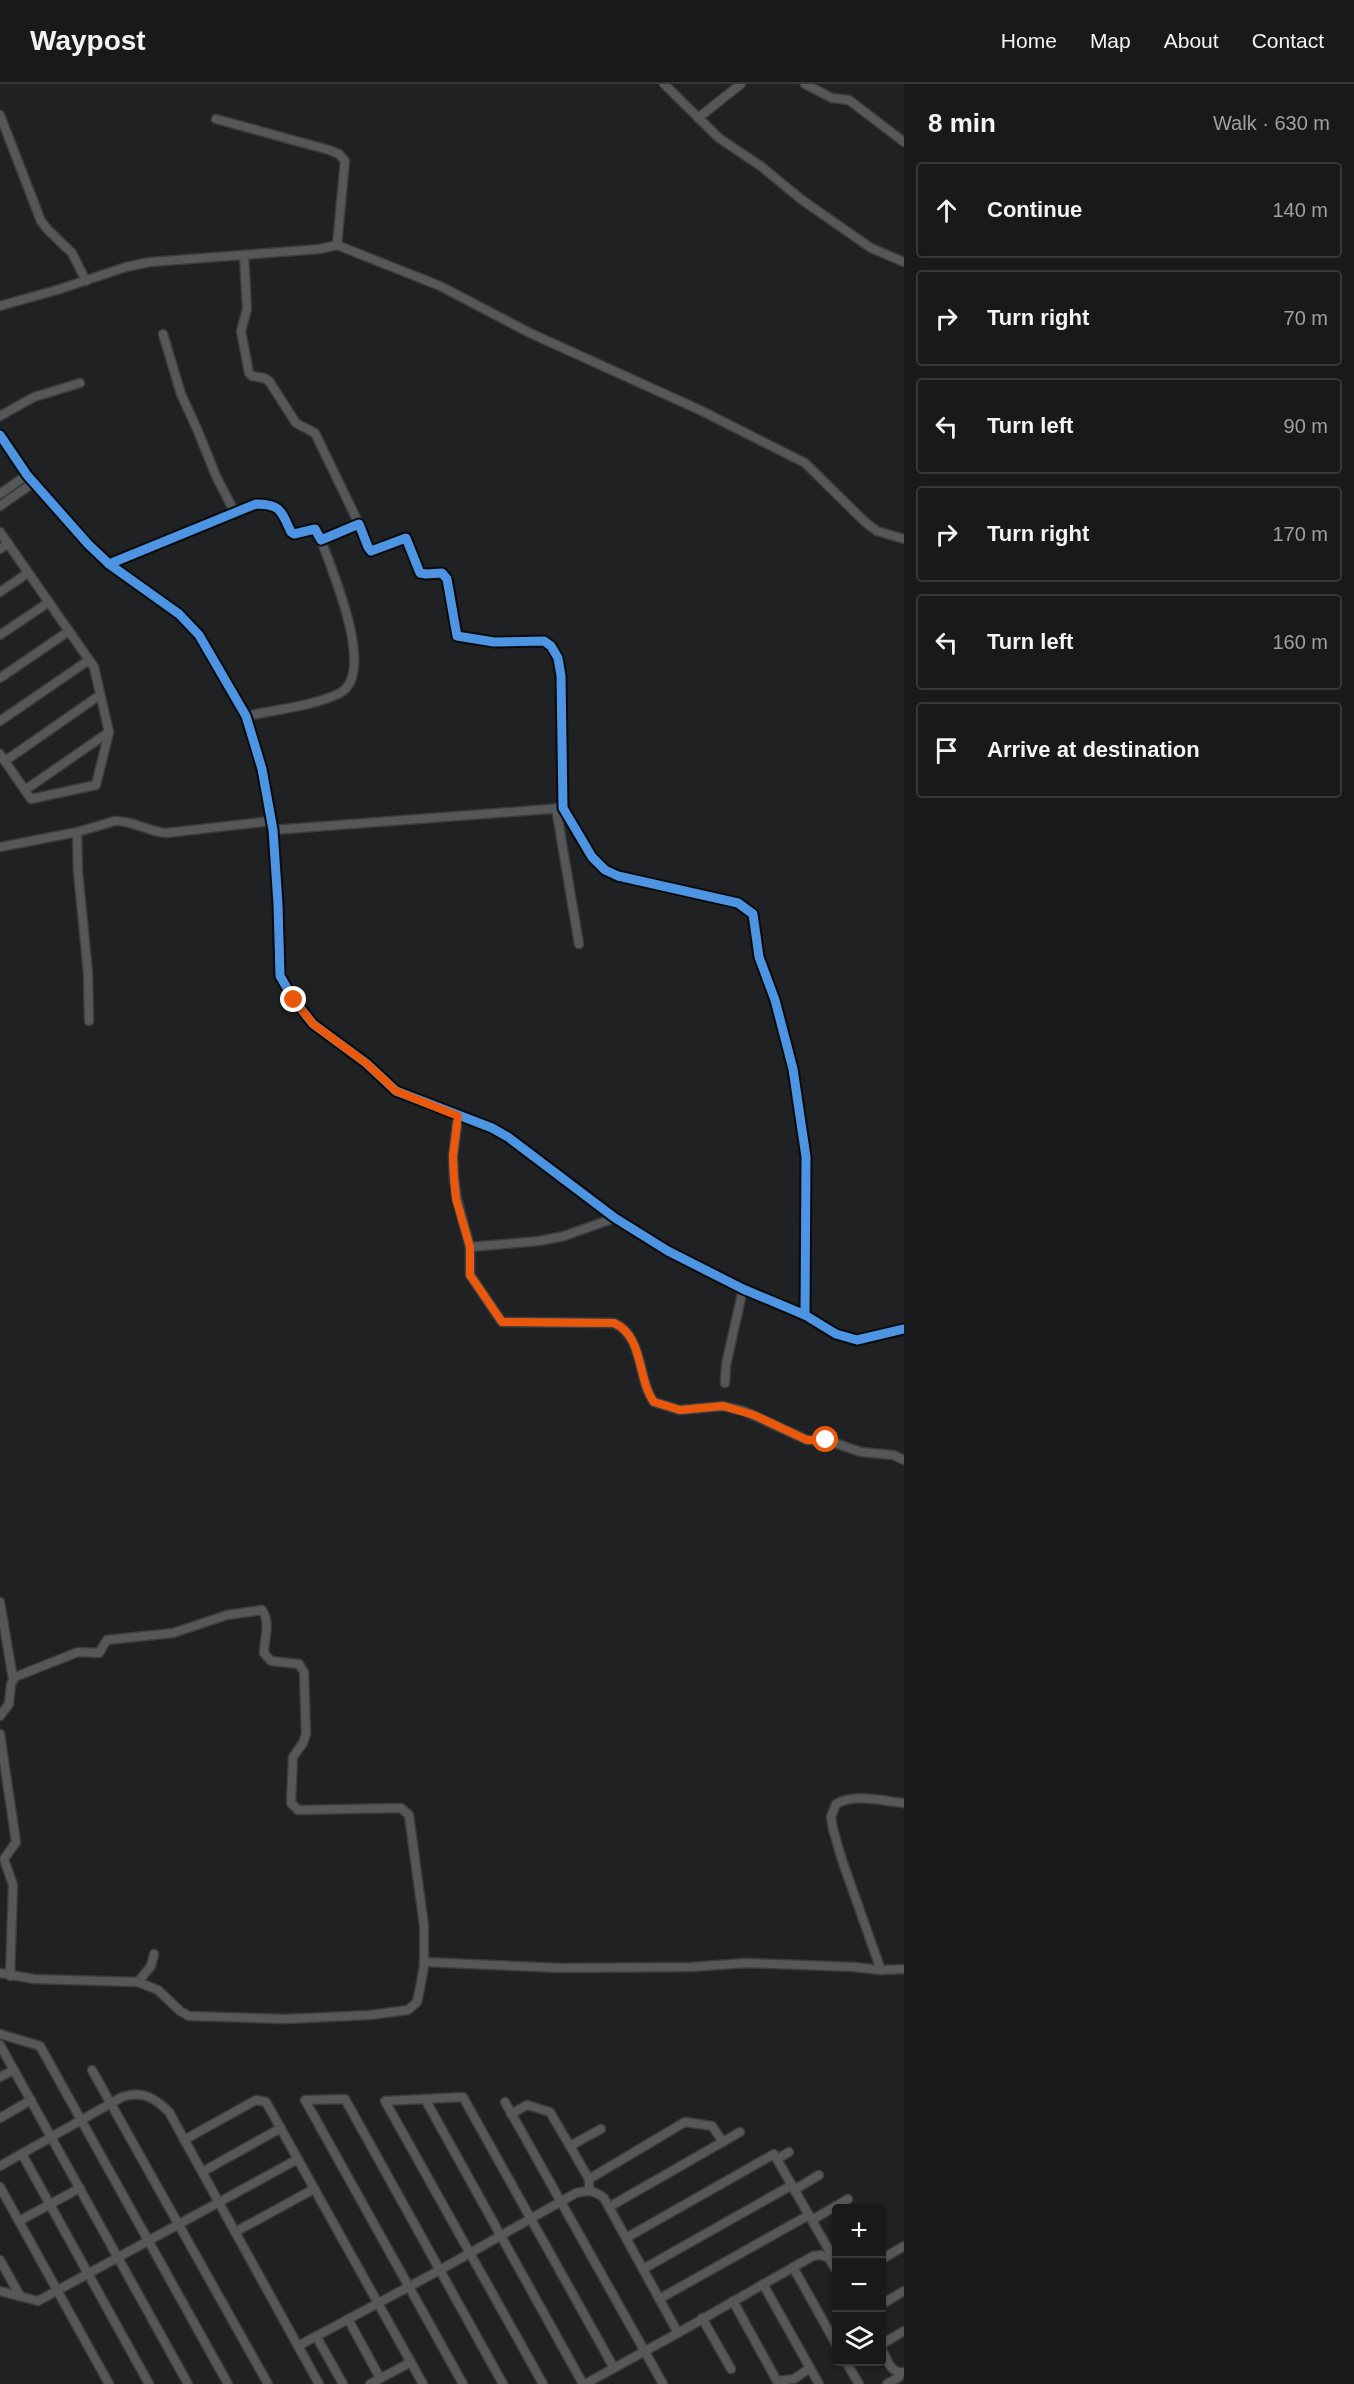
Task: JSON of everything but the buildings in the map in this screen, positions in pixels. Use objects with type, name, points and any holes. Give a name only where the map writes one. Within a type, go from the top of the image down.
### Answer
[{"type":"street","points":[[664,84],[719,138],[762,167],[802,200],[856,239],[904,262]]},
{"type":"street","points":[[698,118],[741,84]]},
{"type":"street","points":[[805,84],[832,98],[849,100],[904,142]]},
{"type":"street","points":[[0,115],[41,221],[72,253],[86,280]]},
{"type":"street","points":[[216,119],[329,150],[343,157],[345,161],[337,245]]},
{"type":"street","points":[[0,306],[126,267],[150,262],[320,249],[337,245],[440,286],[530,333],[702,411],[805,463],[865,522],[877,531],[904,539]]},
{"type":"street","points":[[244,255],[247,309],[241,331],[249,373],[269,381],[296,423],[315,433],[368,547],[371,550],[404,538],[420,573],[445,575],[449,585],[457,636],[494,642],[544,641],[551,646],[558,658],[561,676],[560,808],[579,944]]},
{"type":"street","points":[[163,334],[181,394],[198,429],[216,476],[235,513]]},
{"type":"street","points":[[0,416],[34,397],[80,383]]},
{"type":"street","points":[[0,435],[33,483],[64,519],[109,564],[179,614],[199,635],[246,716],[262,770],[272,826],[278,903],[280,975],[284,985],[313,1024],[366,1063],[396,1091],[492,1128],[508,1137],[615,1218],[668,1251],[743,1289],[805,1315],[836,1334],[851,1339],[857,1340],[904,1329]]},
{"type":"street","points":[[0,494],[27,475]]},
{"type":"street","points":[[0,506],[33,483]]},
{"type":"street","points":[[109,564],[256,504],[274,505],[279,508],[292,533],[315,530],[339,585],[352,634],[353,668],[350,683],[342,692],[322,699],[246,716]]},
{"type":"street","points":[[321,540],[359,524]]},
{"type":"street","points":[[0,532],[94,667],[109,732],[96,784],[31,799],[2,758],[100,695]]},
{"type":"street","points":[[0,549],[8,543]]},
{"type":"street","points":[[0,592],[28,573]]},
{"type":"street","points":[[0,635],[49,602]]},
{"type":"street","points":[[0,678],[69,631]]},
{"type":"street","points":[[0,721],[89,660]]},
{"type":"street","points":[[25,790],[109,732]]},
{"type":"street","points":[[0,847],[122,820],[166,833],[560,808]]},
{"type":"street","points":[[560,808],[592,857],[605,870],[618,876],[738,903],[753,914],[759,957],[788,1044],[806,1157],[805,1315]]},
{"type":"street","points":[[76,832],[88,973],[89,1021]]},
{"type":"street","points":[[458,1116],[453,1156],[454,1178],[456,1199],[470,1247],[472,1280],[502,1322],[602,1322],[621,1326],[629,1334],[636,1351],[644,1386],[654,1402],[680,1410],[723,1406],[744,1411],[807,1440],[826,1440],[861,1452],[893,1455],[904,1460]]},
{"type":"street","points":[[470,1247],[539,1241],[564,1236],[615,1218]]},
{"type":"street","points":[[725,1383],[726,1365],[743,1289]]},
{"type":"street","points":[[0,1602],[13,1679],[9,1704],[0,1716]]},
{"type":"street","points":[[0,1973],[34,1979],[138,1982],[158,1990],[189,2016],[249,2019],[370,2015],[413,2008],[417,2002],[424,1962],[424,1926],[409,1815],[401,1808],[298,1810],[293,1808],[291,1803],[293,1756],[303,1743],[306,1734],[304,1672],[299,1664],[271,1661],[264,1653],[267,1630],[266,1617],[262,1610],[227,1615],[173,1633],[107,1640],[99,1653],[78,1652],[13,1679]]},
{"type":"street","points":[[0,1734],[16,1842],[4,1859],[14,1885],[10,1976]]},
{"type":"street","points":[[881,1971],[842,1860],[831,1817],[836,1804],[843,1800],[867,1798],[904,1803]]},
{"type":"street","points":[[138,1982],[151,1966],[154,1954]]},
{"type":"street","points":[[424,1962],[561,1968],[775,1964],[881,1971],[904,1969]]},
{"type":"street","points":[[0,2034],[40,2046],[228,2384]]},
{"type":"street","points":[[0,2045],[188,2384]]},
{"type":"street","points":[[0,2078],[14,2070]]},
{"type":"street","points":[[92,2070],[268,2384]]},
{"type":"street","points":[[0,2166],[111,2103],[134,2093],[147,2095],[160,2102],[169,2112],[319,2384]]},
{"type":"street","points":[[543,2384],[385,2101],[463,2097],[614,2368]]},
{"type":"street","points":[[463,2384],[305,2100],[345,2099],[503,2384]]},
{"type":"street","points":[[425,2099],[584,2384],[813,2256],[832,2253],[774,2154],[626,2238]]},
{"type":"street","points":[[0,2118],[31,2100]]},
{"type":"street","points":[[184,2140],[256,2100],[266,2102],[423,2384]]},
{"type":"street","points":[[505,2102],[661,2383]]},
{"type":"street","points":[[512,2114],[527,2105],[550,2112],[589,2180],[589,2190]]},
{"type":"street","points":[[589,2180],[685,2122],[712,2126],[723,2142]]},
{"type":"street","points":[[202,2172],[281,2128]]},
{"type":"street","points":[[570,2146],[602,2129]]},
{"type":"street","points":[[609,2207],[740,2132]]},
{"type":"street","points":[[52,2137],[118,2256]]},
{"type":"street","points":[[777,2159],[789,2152]]},
{"type":"street","points":[[22,2154],[149,2384]]},
{"type":"street","points":[[0,2291],[38,2301],[298,2159]]},
{"type":"street","points":[[643,2269],[819,2175]]},
{"type":"street","points":[[0,2187],[109,2384]]},
{"type":"street","points":[[19,2221],[80,2188]]},
{"type":"street","points":[[235,2232],[314,2189]]},
{"type":"street","points":[[298,2346],[440,2270],[561,2201],[576,2193],[589,2190],[597,2192],[604,2198],[678,2333]]},
{"type":"street","points":[[659,2299],[848,2199]]},
{"type":"street","points":[[884,2258],[904,2246]]},
{"type":"street","points":[[0,2260],[20,2296]]},
{"type":"street","points":[[793,2267],[832,2335]]},
{"type":"street","points":[[763,2284],[819,2384]]},
{"type":"street","points":[[886,2302],[904,2291]]},
{"type":"street","points":[[733,2301],[777,2381],[794,2379],[810,2368]]},
{"type":"street","points":[[702,2318],[731,2369]]},
{"type":"street","points":[[348,2319],[380,2378]]},
{"type":"street","points":[[886,2342],[904,2331]]},
{"type":"street","points":[[316,2336],[343,2384]]},
{"type":"street","points":[[886,2357],[893,2370],[901,2377],[887,2384]]},
{"type":"street","points":[[370,2384],[411,2361]]},
{"type":"street","points":[[849,2366],[859,2384]]},
{"type":"cycle path","points":[[0,435],[27,475],[88,544],[109,564],[179,614],[199,635],[246,716],[262,769],[273,830],[280,976],[294,1000],[313,1024],[366,1063],[396,1091],[492,1128],[508,1137],[615,1218],[668,1251],[743,1289],[805,1315],[836,1334],[857,1340],[904,1329]]},
{"type":"cycle path","points":[[109,564],[256,504],[271,505],[279,510],[294,534],[315,529],[321,540],[359,524],[371,551],[406,538],[420,573],[442,573],[447,579],[457,636],[494,642],[544,641],[551,646],[558,658],[561,676],[563,808],[592,857],[605,870],[618,876],[738,903],[753,914],[759,957],[775,1000],[793,1069],[806,1157],[805,1315]]},
{"type":"route","points":[[294,1000],[313,1024],[366,1063],[396,1091],[458,1116],[453,1156],[454,1178],[456,1199],[470,1247],[470,1275],[502,1322],[614,1323],[629,1334],[636,1351],[644,1386],[654,1402],[680,1410],[723,1406],[754,1415],[807,1440],[826,1440]]}]
